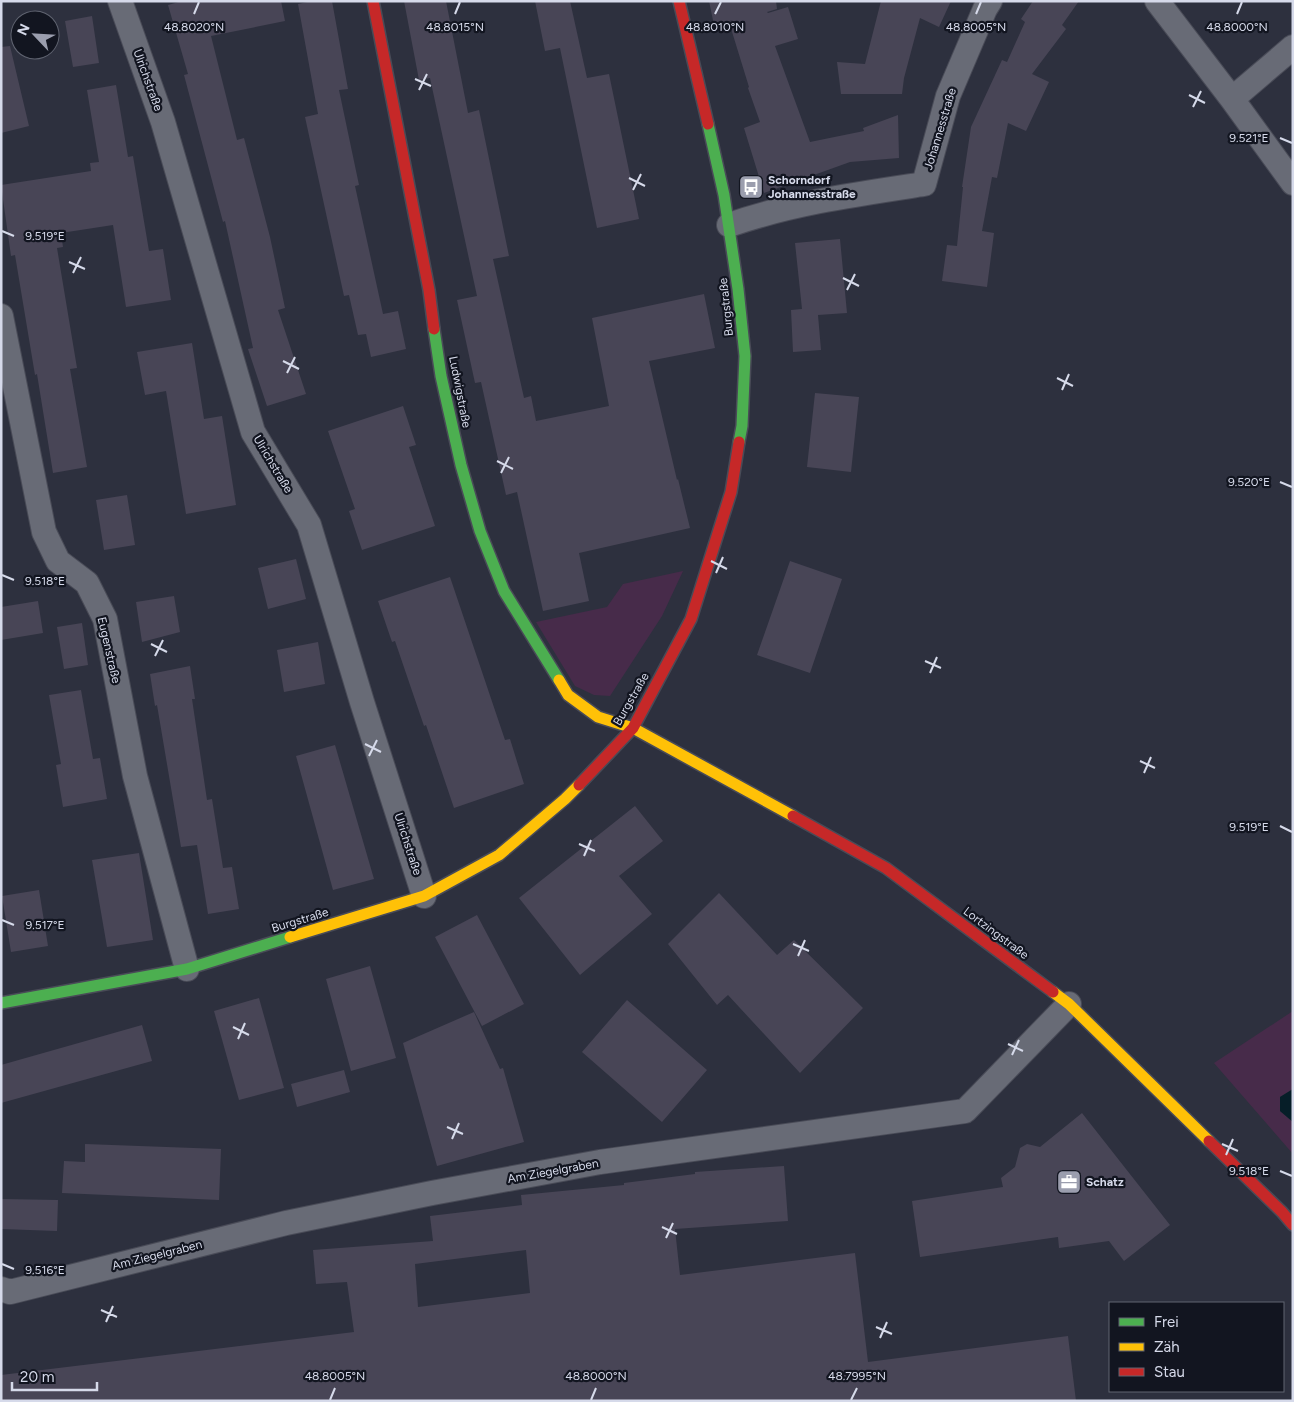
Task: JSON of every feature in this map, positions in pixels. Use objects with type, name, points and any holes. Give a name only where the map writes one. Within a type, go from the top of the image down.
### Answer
[{"type":"street","name":"Ulrichstraße","points":[[120,1],[163,122],[253,432],[309,525],[362,702],[424,896]]},
{"type":"street","name":"Ludwigstraße","points":[[373,1],[429,290],[441,376],[461,465],[480,531],[504,590],[568,694],[598,717],[632,728]]},
{"type":"street","name":"Burgstraße","points":[[1,1003],[186,969],[424,896],[499,855],[565,799],[632,728],[691,619],[731,492],[742,426],[744,356],[738,288],[724,195],[679,1]]},
{"type":"street","name":"Johannesstraße","points":[[728,225],[838,197],[924,184],[948,96],[990,1]]},
{"type":"street","points":[[1157,1],[1293,183]]},
{"type":"street","points":[[1232,100],[1293,48]]},
{"type":"street","name":"Eugenstraße","points":[[1,316],[44,532],[58,561],[86,583],[104,618],[135,776],[186,969]]},
{"type":"street","name":"Lortzingstraße","points":[[632,728],[886,868],[1069,1004],[1282,1212],[1293,1225]]},
{"type":"street","name":"Am Ziegelgraben","points":[[1,1289],[10,1292],[286,1223],[600,1162],[965,1110],[1069,1004]]},
{"type":"shaded area","points":[[683,571],[662,616],[610,696],[594,695],[575,686],[536,622],[607,607],[623,584]]},
{"type":"shaded area","points":[[1293,1011],[1293,1089],[1280,1097],[1280,1111],[1293,1122],[1293,1154],[1214,1063]]},
{"type":"water","points":[[1293,1089],[1293,1122],[1280,1111],[1280,1097]]},
{"type":"building","points":[[182,1],[281,1],[285,21],[211,36],[237,140],[244,138],[270,237],[285,308],[278,310],[306,394],[267,406],[248,349],[253,348],[225,221],[223,222],[184,75],[188,74],[168,5]]},
{"type":"building","points":[[312,1],[332,1],[348,89],[339,90],[359,185],[355,186],[383,314],[398,311],[406,349],[371,357],[366,334],[358,335],[349,295],[344,296],[305,117],[318,114],[298,4]]},
{"type":"building","points":[[404,1],[446,1],[468,113],[479,110],[509,256],[493,259],[524,398],[531,396],[536,421],[609,406],[592,318],[704,294],[715,348],[649,361],[690,528],[579,553],[589,601],[543,611],[517,492],[506,495],[481,382],[475,383],[457,300],[477,296],[430,78],[419,80]]},
{"type":"building","points":[[535,1],[570,1],[587,78],[609,74],[639,219],[597,228],[560,48],[545,51]]},
{"type":"building","points":[[709,1],[776,1],[777,9],[768,13],[788,7],[798,39],[775,46],[810,142],[864,131],[863,128],[898,115],[899,158],[850,162],[764,193],[744,128],[760,122],[729,22],[733,20],[714,25]]},
{"type":"building","points":[[881,1],[951,1],[939,27],[920,18],[904,78],[902,94],[841,94],[837,62],[865,64]]},
{"type":"building","points":[[1033,1],[1079,1],[1062,25],[1066,29],[1032,74],[1049,82],[1026,131],[1008,123],[997,178],[992,177],[982,231],[994,233],[987,287],[942,281],[947,245],[957,246],[962,187],[971,127],[1002,60],[1007,62],[1025,22],[1021,19]]},
{"type":"building","points":[[92,16],[99,63],[73,67],[65,21]]},
{"type":"building","points":[[10,46],[10,60],[13,60],[29,126],[1,133],[1,47]]},
{"type":"building","points":[[116,85],[128,157],[133,156],[149,251],[163,249],[171,300],[126,307],[113,225],[61,233],[63,247],[57,248],[77,368],[70,369],[87,467],[53,473],[15,255],[11,256],[1,185],[91,171],[90,163],[99,162],[87,90]]},
{"type":"building","points":[[840,239],[847,313],[818,315],[821,350],[793,352],[791,310],[802,309],[795,243]]},
{"type":"building","points":[[192,343],[204,419],[222,416],[236,505],[186,514],[166,391],[145,395],[137,352]]},
{"type":"building","points":[[815,393],[859,397],[851,472],[807,467]]},
{"type":"building","points":[[403,406],[416,445],[409,447],[435,526],[362,550],[349,511],[355,509],[328,431]]},
{"type":"building","points":[[127,495],[135,545],[104,550],[96,500]]},
{"type":"building","points":[[296,559],[306,599],[268,609],[258,568]]},
{"type":"building","points":[[790,561],[842,579],[810,673],[757,655]]},
{"type":"building","points":[[450,577],[505,740],[510,739],[524,784],[454,808],[426,725],[424,726],[395,641],[392,642],[378,601]]},
{"type":"building","points":[[174,596],[180,632],[142,642],[136,602]]},
{"type":"building","points":[[38,601],[43,633],[1,640],[1,607]]},
{"type":"building","points":[[82,623],[88,665],[64,669],[57,627]]},
{"type":"building","points":[[318,642],[325,684],[284,692],[277,650]]},
{"type":"building","points":[[190,666],[195,699],[192,699],[207,800],[212,799],[223,868],[232,867],[239,909],[208,914],[197,845],[181,847],[150,674]]},
{"type":"building","points":[[81,690],[93,759],[100,758],[107,799],[63,807],[56,765],[61,764],[49,695]]},
{"type":"building","points":[[335,745],[374,879],[333,890],[296,756]]},
{"type":"building","points":[[635,806],[663,841],[619,876],[652,914],[580,975],[519,898]]},
{"type":"building","points":[[139,853],[153,940],[107,947],[92,860]]},
{"type":"building","points":[[39,890],[48,946],[11,952],[2,896]]},
{"type":"building","points":[[719,893],[777,955],[794,940],[863,1008],[800,1073],[728,995],[717,1005],[668,944]]},
{"type":"building","points":[[477,915],[524,1004],[482,1026],[435,937]]},
{"type":"building","points":[[370,966],[396,1058],[351,1071],[326,979]]},
{"type":"building","points":[[259,998],[284,1088],[239,1100],[214,1011]]},
{"type":"building","points":[[627,1000],[707,1070],[662,1122],[582,1052]]},
{"type":"building","points":[[474,1012],[500,1069],[503,1068],[524,1142],[437,1166],[403,1043]]},
{"type":"building","points":[[142,1025],[152,1061],[1,1103],[1,1065]]},
{"type":"building","points":[[344,1070],[350,1092],[297,1107],[291,1084]]},
{"type":"building","name":"Schatz","points":[[1082,1113],[1170,1225],[1124,1261],[1109,1241],[1059,1248],[1058,1237],[920,1257],[912,1201],[1003,1187],[1001,1178],[1015,1167],[1020,1148],[1027,1144],[1040,1147]]},
{"type":"building","points":[[85,1144],[221,1149],[219,1200],[62,1193],[64,1161],[85,1162]]},
{"type":"building","points":[[784,1166],[788,1221],[675,1229],[680,1275],[855,1253],[868,1362],[1068,1336],[1076,1401],[1,1401],[1,1375],[354,1332],[347,1282],[316,1284],[313,1250],[433,1241],[430,1216],[522,1205],[521,1195],[624,1185],[624,1183],[695,1174],[695,1172]],"holes":[[[526,1250],[530,1293],[418,1307],[415,1264]]]},
{"type":"building","points":[[1,1199],[58,1200],[57,1231],[1,1229]]},
{"type":"traffic: fast","points":[[708,124],[724,195],[738,289],[745,356],[742,426],[739,442]]},
{"type":"traffic: fast","points":[[434,329],[441,376],[461,465],[480,531],[504,591],[559,680]]},
{"type":"traffic: fast","points":[[1,1003],[187,969],[290,937]]},
{"type":"traffic: slow","points":[[559,680],[568,695],[598,717],[633,728],[793,816]]},
{"type":"traffic: slow","points":[[290,937],[424,896],[499,855],[579,785]]},
{"type":"traffic: slow","points":[[1053,992],[1069,1004],[1209,1141]]},
{"type":"traffic: jam","points":[[373,1],[429,290],[434,329]]},
{"type":"traffic: jam","points":[[679,1],[708,124]]},
{"type":"traffic: jam","points":[[579,785],[633,728],[691,619],[731,492],[739,442]]},
{"type":"traffic: jam","points":[[793,816],[886,868],[1053,992]]},
{"type":"traffic: jam","points":[[1209,1141],[1293,1225]]},
{"type":"place","name":"Schorndorf Johannesstraße","points":[[751,187]]},
{"type":"place","name":"Schatz","points":[[1069,1182]]}]
